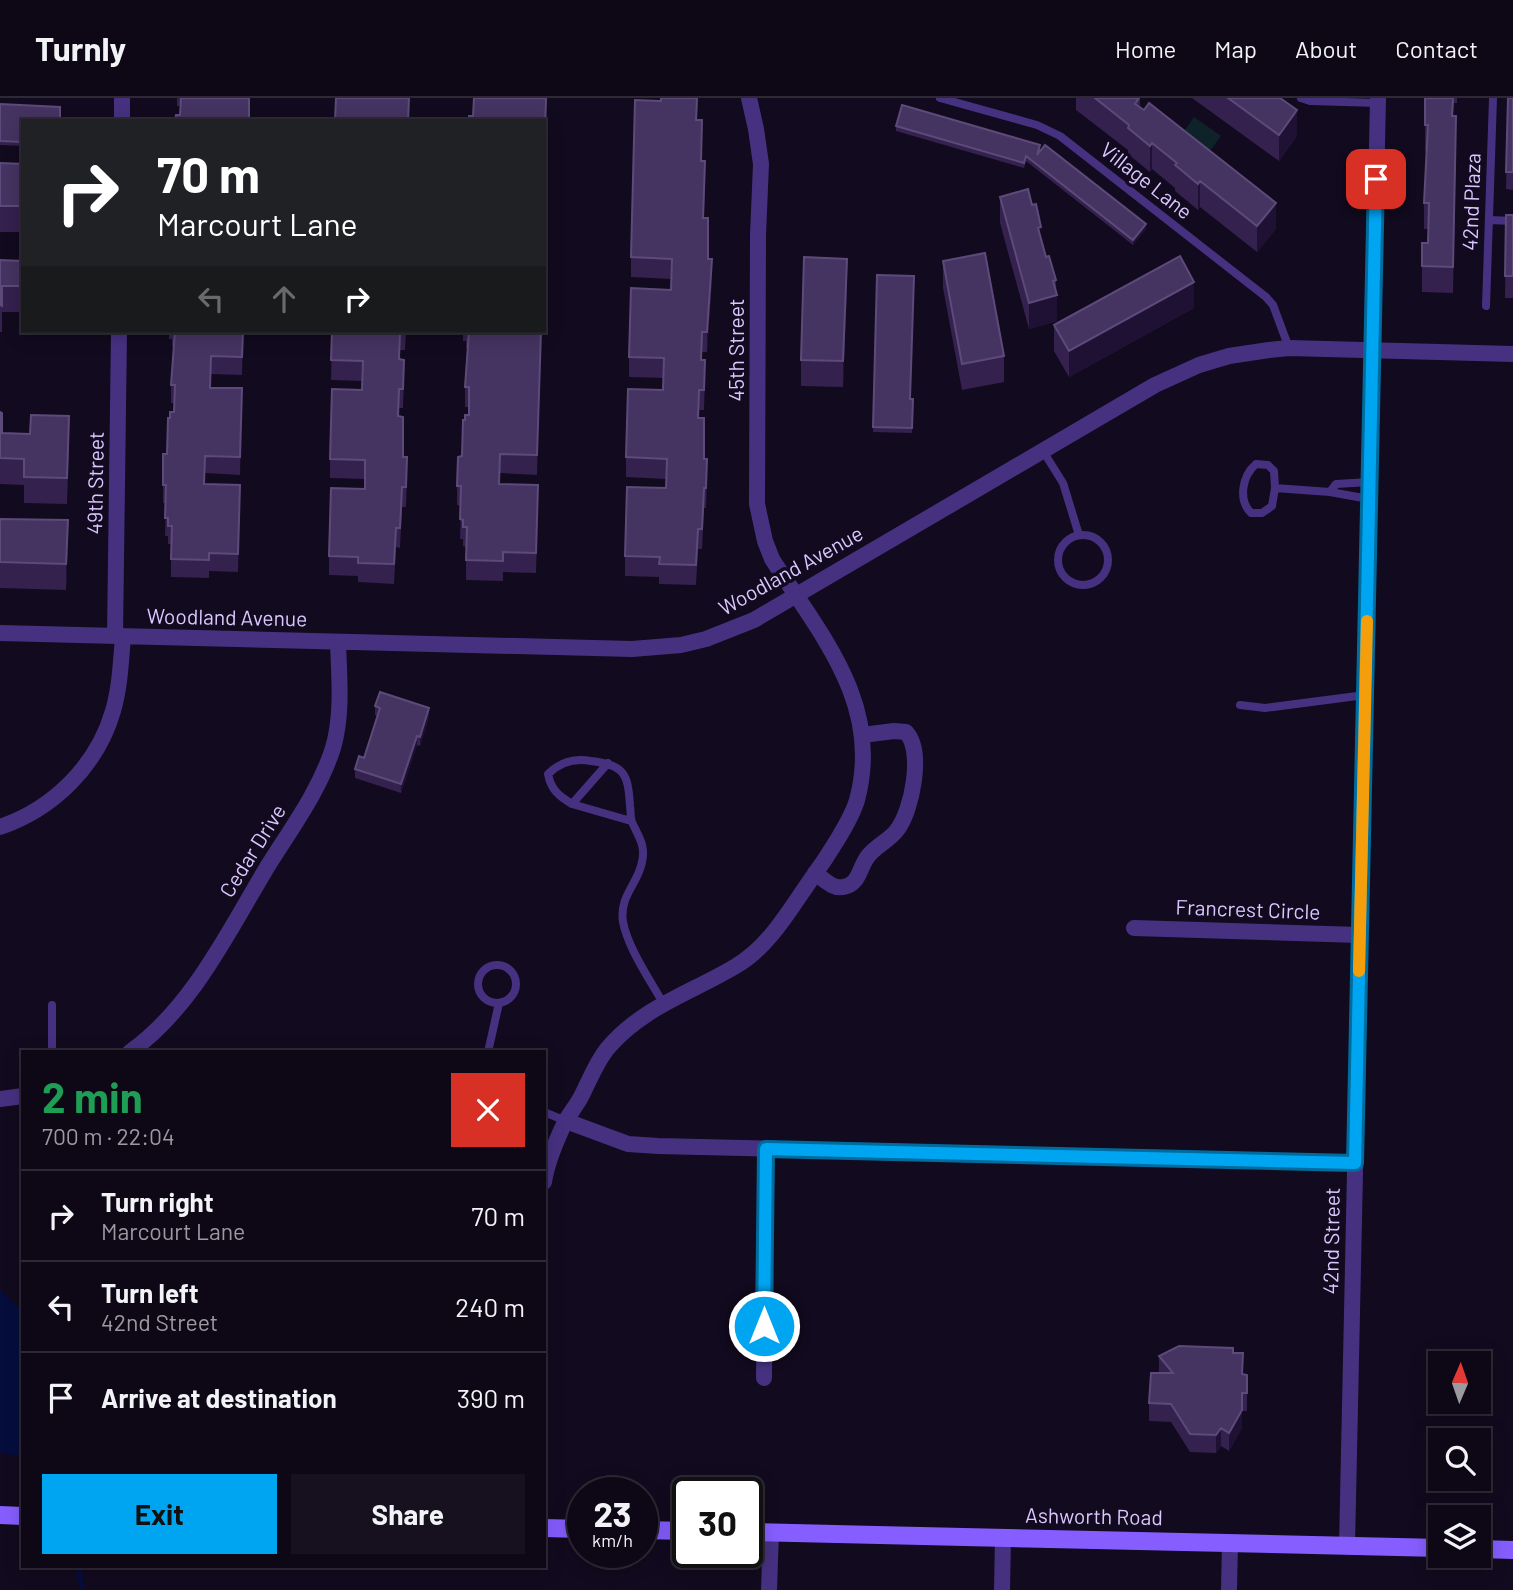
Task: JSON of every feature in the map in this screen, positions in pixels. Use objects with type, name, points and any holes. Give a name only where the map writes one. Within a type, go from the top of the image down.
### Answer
[{"type":"main road","points":[[0,1515],[21,1516]]},
{"type":"main road","points":[[546,1528],[567,1529]]},
{"type":"main road","name":"Ashworth Road","points":[[763,1533],[1428,1549]]},
{"type":"main road","points":[[1491,1549],[1513,1550]]},
{"type":"street","points":[[122,98],[122,119]]},
{"type":"street","name":"45th Street","points":[[546,1173],[565,1121],[606,1050],[629,1026],[663,1003],[737,966],[772,934],[815,873],[856,803],[863,766],[858,711],[846,676],[772,559],[757,504],[758,235],[761,164],[749,98]]},
{"type":"street","name":"42nd Street","points":[[1347,1546],[1378,101]]},
{"type":"street","name":"49th Street","points":[[0,827],[19,821],[51,802],[78,776],[99,746],[113,712],[120,675],[119,333]]},
{"type":"street","name":"Woodland Avenue","points":[[0,633],[632,649],[681,645],[706,639],[754,620],[1155,385],[1199,365],[1228,356],[1289,348],[1513,354]]},
{"type":"street","name":"Cedar Drive","points":[[132,1050],[173,1013],[205,969],[316,788],[333,746],[339,708],[338,642]]},
{"type":"street","points":[[815,873],[834,888],[855,882],[867,857],[881,842],[895,834],[904,821],[915,766],[913,739],[906,732],[894,731],[862,735]]},
{"type":"street","name":"Francrest Circle","points":[[1134,928],[1360,935]]},
{"type":"street","points":[[0,1099],[21,1096]]},
{"type":"street","points":[[565,1121],[628,1144],[1355,1163]]},
{"type":"street","points":[[764,1378],[766,1149]]},
{"type":"street","points":[[769,1590],[771,1533]]},
{"type":"street","points":[[1002,1590],[1003,1538]]},
{"type":"street","points":[[1229,1590],[1230,1543]]},
{"type":"lane","name":"Village Lane","points":[[940,98],[1037,125],[1060,136],[1266,297],[1273,305],[1289,348]]},
{"type":"lane","points":[[1301,98],[1310,101],[1378,101]]},
{"type":"lane","name":"42nd Plaza","points":[[1486,306],[1493,98]]},
{"type":"lane","points":[[1489,220],[1513,221]]},
{"type":"lane","points":[[1043,450],[1063,483],[1079,535]]},
{"type":"lane","points":[[1256,464],[1268,465],[1274,471],[1275,488],[1272,506],[1262,513],[1251,513],[1244,506],[1242,497],[1249,471],[1256,464]]},
{"type":"lane","points":[[1330,492],[1336,484],[1370,482]]},
{"type":"lane","points":[[1275,488],[1330,492],[1369,499]]},
{"type":"lane","points":[[1079,535],[1095,538],[1106,552],[1106,569],[1096,582],[1087,585],[1072,583],[1058,567],[1061,547],[1072,537],[1079,535]]},
{"type":"lane","points":[[1240,705],[1265,708],[1365,695]]},
{"type":"lane","points":[[631,821],[572,804],[555,792],[548,775],[557,765],[571,761],[608,763],[622,770],[628,782],[631,821],[639,832],[643,847],[642,862],[624,902],[623,920],[628,937],[663,1003]]},
{"type":"lane","points":[[572,804],[608,763]]},
{"type":"lane","points":[[499,964],[513,972],[517,987],[508,1000],[499,1003],[484,998],[478,978],[486,968],[499,964]]},
{"type":"lane","points":[[488,1050],[499,1003]]},
{"type":"lane","points":[[52,1005],[52,1050]]},
{"type":"lane","points":[[546,1113],[565,1121]]},
{"type":"shaded area","points":[[1194,117],[1221,136],[1209,152],[1183,133]]},
{"type":"shaded area","points":[[0,1290],[21,1310],[21,1454],[0,1452]]},
{"type":"building","points":[[181,98],[249,98],[249,119],[175,119],[176,115],[180,115]]},
{"type":"building","points":[[336,98],[409,98],[408,119],[335,119]]},
{"type":"building","points":[[474,98],[546,98],[545,119],[469,119],[469,116],[473,116]]},
{"type":"building","points":[[661,98],[697,98],[696,120],[702,120],[701,161],[705,161],[703,218],[708,218],[708,259],[712,259],[707,332],[702,332],[704,390],[699,390],[698,418],[704,418],[704,459],[707,459],[702,529],[698,529],[696,565],[659,564],[660,557],[625,556],[627,487],[666,488],[667,459],[626,457],[628,389],[663,390],[664,358],[629,357],[631,288],[671,290],[672,259],[631,257],[635,100],[661,101]]},
{"type":"building","points":[[1095,98],[1139,98],[1135,104],[1144,110],[1149,103],[1276,203],[1257,226],[1200,181],[1198,184],[1175,165],[1177,163],[1152,143],[1150,146]]},
{"type":"building","points":[[1228,98],[1280,98],[1297,110],[1279,135]]},
{"type":"building","points":[[1425,98],[1453,98],[1452,116],[1456,116],[1453,267],[1422,266],[1422,243],[1428,243],[1429,203],[1424,203],[1428,125],[1425,125]]},
{"type":"building","points":[[1508,98],[1513,98],[1513,172],[1506,172]]},
{"type":"building","points":[[0,104],[60,107],[60,119],[21,119],[21,142],[0,141]]},
{"type":"building","points":[[902,105],[1040,145],[1037,155],[1045,145],[1146,224],[1133,240],[1026,156],[1024,163],[896,126]]},
{"type":"building","points":[[0,163],[21,164],[21,206],[0,206]]},
{"type":"building","points":[[1028,189],[1032,205],[1036,204],[1041,227],[1038,228],[1056,280],[1053,281],[1057,295],[1029,303],[1000,197]]},
{"type":"building","points":[[1506,215],[1513,215],[1513,276],[1505,276]]},
{"type":"building","points":[[985,253],[1004,356],[962,364],[943,261]]},
{"type":"building","points":[[1180,256],[1194,282],[1069,351],[1054,325]]},
{"type":"building","points":[[804,257],[847,259],[843,361],[801,360]]},
{"type":"building","points":[[0,260],[21,261],[21,286],[2,286],[2,306]]},
{"type":"building","points":[[877,275],[914,276],[910,399],[913,399],[912,428],[873,427]]},
{"type":"building","points":[[175,333],[243,333],[242,357],[211,356],[210,388],[242,388],[240,457],[205,456],[204,484],[240,485],[238,554],[209,553],[209,560],[171,559],[172,526],[168,526],[168,518],[165,518],[163,454],[167,454],[168,418],[170,412],[174,412],[175,385],[171,385]]},
{"type":"building","points":[[332,333],[400,333],[399,359],[404,360],[398,416],[403,417],[403,457],[407,457],[406,487],[402,487],[400,528],[396,528],[394,564],[358,563],[358,557],[329,556],[331,488],[365,489],[365,460],[330,459],[332,389],[362,390],[363,361],[331,360]]},
{"type":"building","points":[[469,333],[541,333],[537,455],[500,454],[499,484],[538,485],[536,553],[503,552],[503,561],[466,560],[467,527],[463,527],[463,520],[460,519],[461,486],[457,486],[458,457],[462,456],[463,420],[465,415],[469,415],[469,387],[465,387]]},
{"type":"building","points":[[0,412],[2,433],[30,434],[31,415],[69,416],[67,478],[24,477],[24,459],[0,458]]},
{"type":"building","points":[[0,519],[68,520],[66,564],[0,562]]},
{"type":"building","points":[[380,692],[429,708],[401,784],[355,769],[359,756],[364,758],[380,708],[375,706]]},
{"type":"building","points":[[1179,1346],[1233,1348],[1233,1353],[1243,1353],[1242,1374],[1247,1375],[1247,1393],[1242,1393],[1242,1410],[1229,1433],[1221,1428],[1216,1435],[1190,1434],[1171,1404],[1149,1403],[1151,1373],[1173,1373],[1159,1356]]},
{"type":"waterway","points":[[79,1568],[82,1590]]},
{"type":"slow traffic","points":[[1359,971],[1367,621]]},
{"type":"route","points":[[764,1326],[766,1149],[1355,1163],[1376,179]]}]
